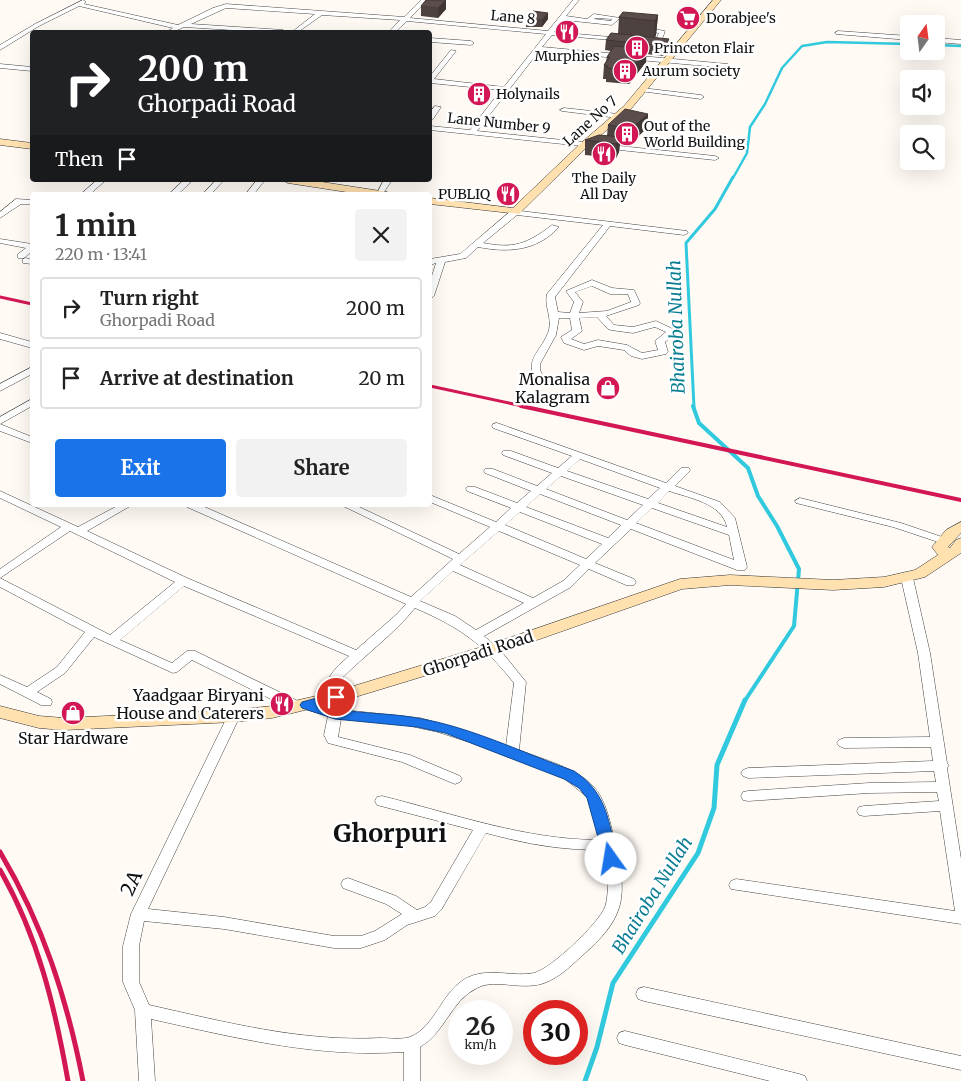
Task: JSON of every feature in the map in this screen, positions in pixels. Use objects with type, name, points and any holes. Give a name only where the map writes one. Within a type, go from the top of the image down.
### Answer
[{"type":"main road","name":"Lane No 7","points":[[515,212],[584,145],[618,116],[680,46],[717,0]]},
{"type":"main road","points":[[0,142],[30,146]]},
{"type":"main road","points":[[302,182],[369,192]]},
{"type":"main road","points":[[432,201],[515,212]]},
{"type":"main road","name":"Ghorpadi Road","points":[[0,712],[39,722],[64,724],[234,716],[302,706],[336,706],[680,584],[730,580],[833,585],[884,582],[907,578],[932,568],[961,526]]},
{"type":"main road","name":"Ghorpadi Road","points":[[945,548],[955,551],[961,543]]},
{"type":"street","points":[[0,48],[37,25],[87,0]]},
{"type":"street","points":[[394,30],[424,0]]},
{"type":"street","points":[[471,133],[576,0]]},
{"type":"street","points":[[77,4],[180,26],[249,30]]},
{"type":"street","name":"Lane 8","points":[[173,30],[222,6],[406,19],[629,40]]},
{"type":"street","points":[[298,30],[320,13]]},
{"type":"street","points":[[563,18],[588,21]]},
{"type":"street","points":[[635,28],[664,32],[657,43]]},
{"type":"street","points":[[611,39],[616,32]]},
{"type":"street","points":[[838,33],[900,37]]},
{"type":"street","points":[[432,40],[471,43]]},
{"type":"street","points":[[945,41],[961,42]]},
{"type":"street","points":[[648,42],[680,46]]},
{"type":"street","points":[[538,49],[728,66]]},
{"type":"street","points":[[432,77],[452,50]]},
{"type":"street","points":[[0,66],[30,69]]},
{"type":"street","points":[[432,80],[507,89]]},
{"type":"street","points":[[642,90],[701,97]]},
{"type":"street","points":[[432,114],[438,107]]},
{"type":"street","points":[[564,110],[618,116]]},
{"type":"street","name":"Lane Number 9","points":[[432,128],[715,158]]},
{"type":"street","points":[[88,192],[100,182]]},
{"type":"street","points":[[175,192],[187,182]]},
{"type":"street","points":[[209,192],[218,182]]},
{"type":"street","points":[[251,192],[259,182]]},
{"type":"street","points":[[0,216],[19,201],[30,202]]},
{"type":"street","points":[[432,262],[441,262],[464,256],[515,212],[684,233]]},
{"type":"street","points":[[566,384],[539,378],[535,370],[535,364],[554,327],[554,315],[549,299],[551,294],[608,224]]},
{"type":"street","points":[[479,244],[498,248],[526,247],[555,227]]},
{"type":"street","points":[[0,241],[30,244]]},
{"type":"street","points":[[26,260],[30,247]]},
{"type":"street","points":[[432,290],[441,262]]},
{"type":"street","points":[[554,315],[574,315],[601,316],[614,310],[628,308],[636,301],[633,293],[610,292],[589,283],[570,291],[579,302],[574,315],[576,331],[565,339],[581,347],[598,343],[627,348],[637,356],[661,354],[664,350],[660,341],[672,332],[656,324],[633,330],[610,327],[601,316]]},
{"type":"street","points":[[0,336],[30,344]]},
{"type":"street","points":[[0,388],[30,371]]},
{"type":"street","points":[[0,421],[30,403]]},
{"type":"street","points":[[489,471],[741,567],[731,520],[716,504],[497,426]]},
{"type":"street","points":[[0,427],[30,439]]},
{"type":"street","points":[[508,453],[733,533]]},
{"type":"street","points":[[455,779],[405,758],[333,740],[331,735],[336,706],[333,683],[336,677],[357,655],[402,617],[413,603],[456,562],[500,526],[579,455]]},
{"type":"street","points":[[478,635],[567,584],[685,470]]},
{"type":"street","points":[[471,489],[610,543]]},
{"type":"street","points":[[0,494],[183,581],[357,655]]},
{"type":"street","points":[[432,499],[630,582]]},
{"type":"street","points":[[800,501],[897,525],[945,548]]},
{"type":"street","points":[[0,574],[74,529],[123,507]]},
{"type":"street","points":[[196,507],[451,619],[478,635],[494,649],[520,682],[512,754]]},
{"type":"street","points":[[350,507],[534,603]]},
{"type":"street","points":[[907,578],[919,624],[942,766],[961,909]]},
{"type":"street","points":[[111,641],[183,581]]},
{"type":"street","points":[[0,582],[93,632],[173,669],[192,654],[302,706]]},
{"type":"street","points":[[28,692],[62,670],[93,632]]},
{"type":"street","points":[[0,679],[46,702]]},
{"type":"street","points":[[143,1010],[260,1035],[320,1044],[371,1047],[412,1043],[429,1032],[463,986],[476,980],[494,978],[539,980],[563,962],[600,927],[613,906],[616,886],[608,845],[593,796],[584,784],[569,775],[448,730],[336,706]]},
{"type":"street","name":"2A","points":[[147,1081],[143,1010],[131,982],[130,946],[138,914],[234,716]]},
{"type":"street","points":[[844,742],[938,742]]},
{"type":"street","points":[[748,773],[942,766]]},
{"type":"street","points":[[748,796],[869,788],[944,787]]},
{"type":"street","points":[[382,801],[534,840],[570,845],[608,845]]},
{"type":"street","points":[[864,811],[946,806]]},
{"type":"street","points":[[138,914],[224,924],[334,942],[362,942],[380,936],[402,920],[413,915],[430,912],[436,906],[482,827]]},
{"type":"street","points":[[348,884],[407,908],[413,915]]},
{"type":"street","points":[[736,885],[961,918]]},
{"type":"street","points":[[644,994],[961,1063]]},
{"type":"street","points":[[625,1038],[799,1081]]},
{"type":"street","points":[[412,1043],[412,1081]]},
{"type":"building","points":[[426,0],[446,0],[438,8],[421,6]]},
{"type":"building","points":[[533,11],[548,13],[542,20],[526,20]]},
{"type":"building","points":[[623,12],[658,15],[655,21],[619,17]]},
{"type":"building","points":[[611,33],[669,39],[664,46],[606,40]]},
{"type":"building","points":[[614,46],[647,49],[630,71],[607,68],[608,66],[604,65],[610,57],[607,57]]},
{"type":"building","points":[[625,109],[648,114],[631,129],[614,129],[620,127],[608,125]]},
{"type":"building","points":[[599,135],[620,137],[616,144],[585,140]]},
{"type":"waterway","name":"Bhairoba Nullah","points":[[733,178],[747,153],[750,127],[765,104],[782,68],[802,46],[827,42],[900,44]]},
{"type":"waterway","name":"Bhairoba Nullah","points":[[945,45],[961,46]]},
{"type":"waterway","name":"Bhairoba Nullah","points":[[694,407],[686,243],[715,209],[733,177]]},
{"type":"waterway","name":"Bhairoba Nullah","points":[[693,406],[699,423],[748,468],[758,496],[777,526],[799,569],[794,626],[744,701]]},
{"type":"waterway","name":"Bhairoba Nullah","points":[[585,1081],[597,1047],[613,983],[698,853],[714,808],[717,765],[744,701]]},
{"type":"railway","points":[[0,297],[30,304]]},
{"type":"railway","points":[[432,386],[527,407]]},
{"type":"railway","points":[[521,406],[961,500]]},
{"type":"railway","points":[[0,852],[29,907],[52,963],[77,1051],[83,1081]]},
{"type":"railway","points":[[0,870],[25,920],[35,946],[51,999],[68,1081]]},
{"type":"place","name":"Dorabjee's","points":[[688,18]]},
{"type":"place","name":"Murphies","points":[[567,32]]},
{"type":"place","name":"Princeton Flair","points":[[637,48]]},
{"type":"place","name":"Aurum society","points":[[625,71]]},
{"type":"place","name":"Holynails","points":[[479,94]]},
{"type":"place","name":"Out of the World Building","points":[[627,134]]},
{"type":"place","name":"The Daily All Day","points":[[604,154]]},
{"type":"place","name":"PUBLIQ","points":[[508,194]]},
{"type":"place","name":"Monalisa Kalagram","points":[[608,388]]},
{"type":"place","name":"Yaadgaar Biryani House and Caterers","points":[[282,704]]},
{"type":"place","name":"Star Hardware","points":[[73,713]]},
{"type":"district","name":"Ghorpuri","points":[[390,833]]},
{"type":"route","points":[[336,697],[307,705],[320,711],[335,714],[417,722],[448,730],[569,775],[584,784],[593,796],[605,831],[611,859]]}]
